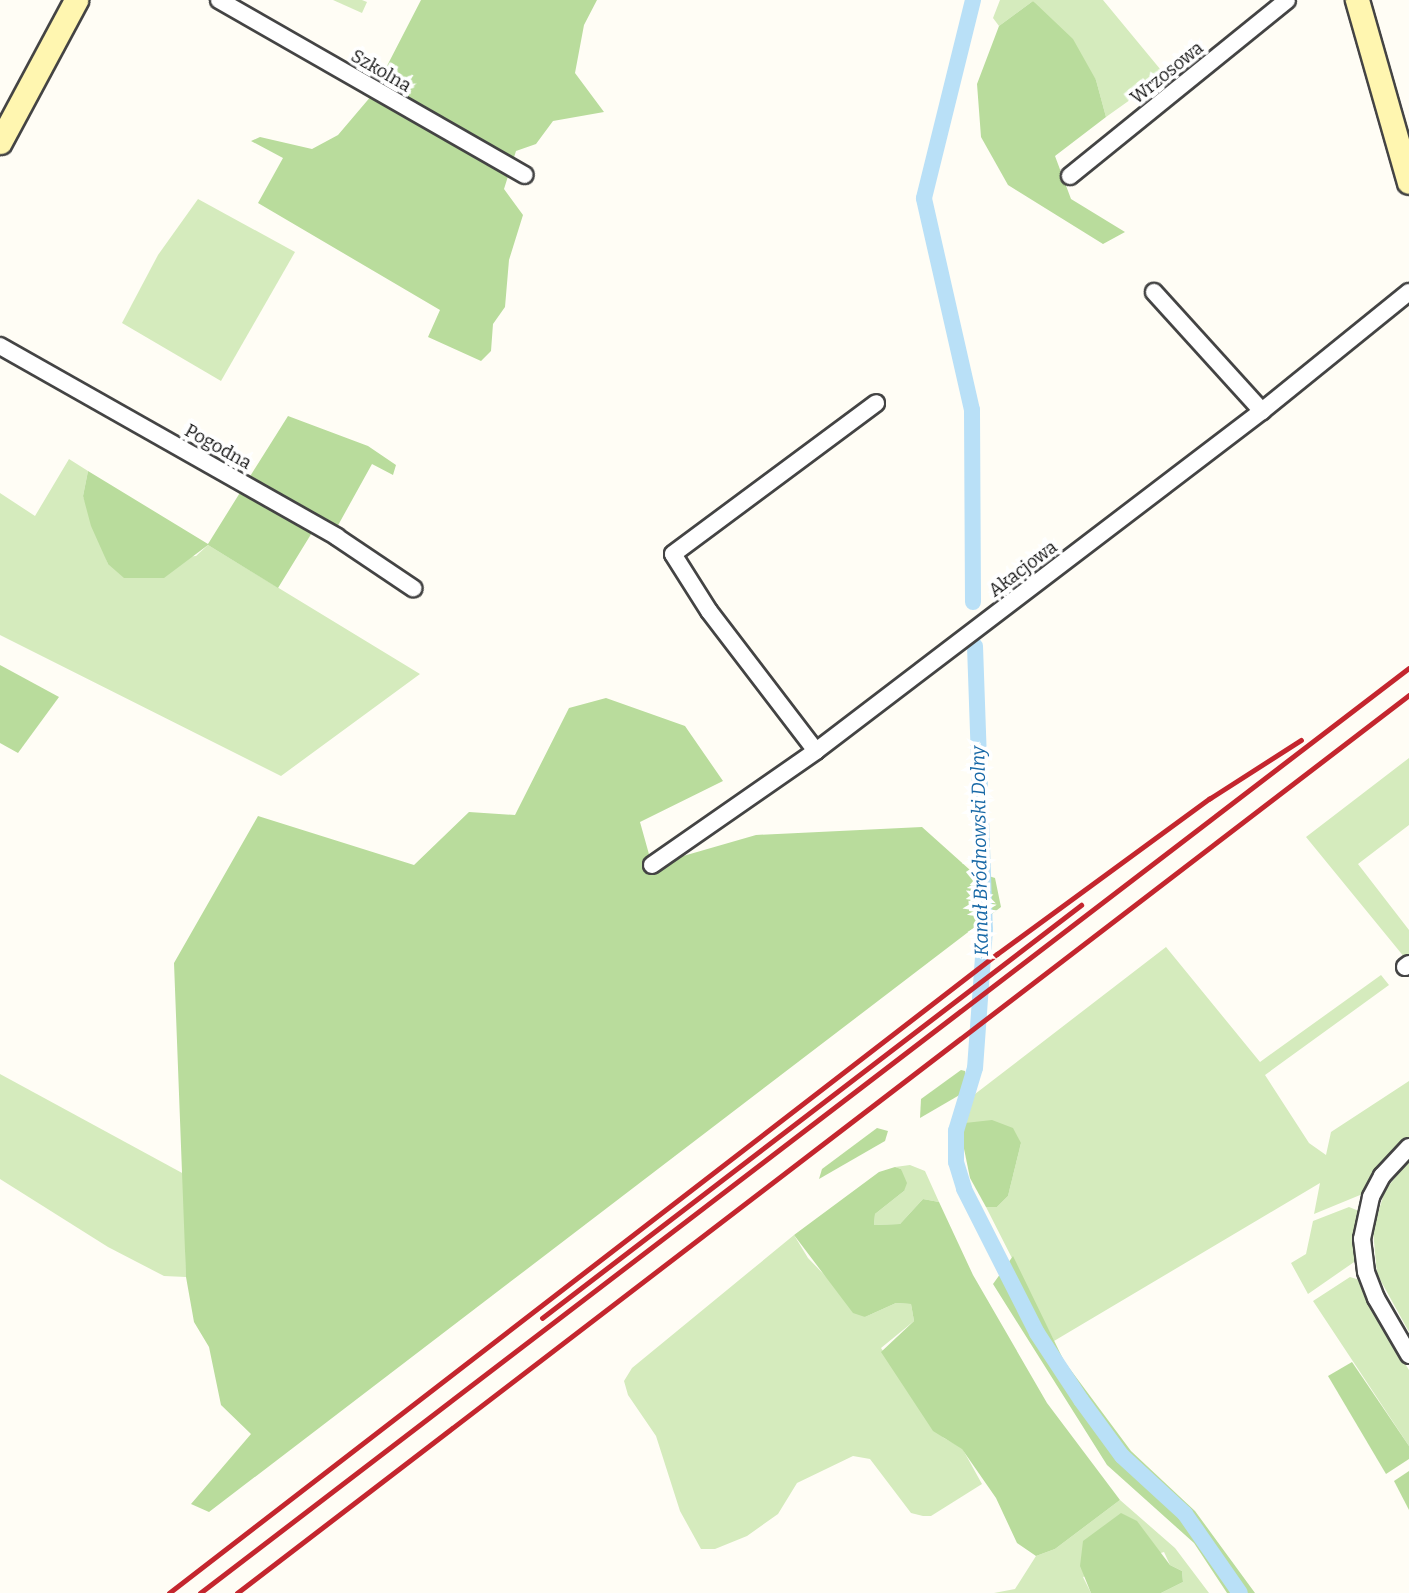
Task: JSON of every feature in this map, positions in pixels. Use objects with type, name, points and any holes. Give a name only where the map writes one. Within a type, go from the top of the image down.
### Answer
[{"type":"main road","points":[[0,142],[76,0]]},
{"type":"main road","points":[[1357,0],[1409,182]]},
{"type":"street","name":"Szkolna","points":[[219,0],[524,175]]},
{"type":"street","name":"Wrzosowa","points":[[1070,176],[1287,0]]},
{"type":"street","points":[[1154,292],[1262,411]]},
{"type":"street","name":"Akacjowa","points":[[652,866],[816,751],[1262,411],[1409,292]]},
{"type":"street","name":"Pogodna","points":[[0,346],[337,537],[412,588]]},
{"type":"street","points":[[816,751],[709,611],[673,554],[876,402]]},
{"type":"street","points":[[1409,1147],[1382,1176],[1371,1197],[1362,1239],[1366,1272],[1376,1298],[1409,1355]]},
{"type":"green space","points":[[333,0],[362,0],[367,2],[362,13]]},
{"type":"green space","points":[[421,0],[597,0],[584,25],[575,73],[604,112],[553,121],[536,144],[516,151],[504,189],[523,215],[509,260],[505,307],[493,324],[491,351],[481,361],[428,337],[440,310],[258,203],[283,158],[251,141],[260,137],[312,149],[338,135],[372,95]]},
{"type":"green space","points":[[1000,0],[1103,0],[1165,75],[1106,117],[1096,80],[1033,1],[999,26],[993,18]]},
{"type":"green space","points":[[1033,1],[1073,39],[1096,80],[1106,117],[1055,156],[1071,199],[1125,232],[1103,244],[1008,185],[981,137],[977,84],[999,26]]},
{"type":"green space","points":[[198,199],[295,252],[221,381],[122,323],[158,255]]},
{"type":"green space","points":[[288,416],[368,446],[396,465],[393,475],[372,464],[336,529],[249,478]]},
{"type":"green space","points":[[69,459],[88,471],[83,496],[108,564],[196,556],[208,545],[420,674],[281,776],[0,635],[0,493],[35,516]]},
{"type":"green space","points":[[88,471],[208,544],[241,491],[313,531],[278,588],[208,545],[164,578],[124,578],[108,564],[91,526],[83,496]]},
{"type":"green space","points":[[0,665],[59,697],[18,753],[0,743]]},
{"type":"green space","points":[[606,698],[685,726],[723,781],[640,822],[652,865],[756,835],[922,827],[970,870],[995,878],[1001,907],[209,1512],[191,1504],[251,1434],[221,1405],[209,1347],[194,1322],[186,1277],[174,963],[258,816],[414,865],[469,812],[515,815],[569,708]]},
{"type":"green space","points":[[1409,758],[1409,825],[1358,864],[1409,930],[1409,955],[1405,958],[1306,837]]},
{"type":"green space","points":[[1166,947],[1260,1062],[1381,975],[1389,985],[1265,1075],[1309,1143],[1326,1155],[1331,1132],[1409,1081],[1409,1139],[1365,1193],[1314,1214],[1320,1183],[1054,1341],[986,1207],[997,1207],[1008,1196],[1021,1143],[965,1123],[975,1094]]},
{"type":"green space","points":[[961,1070],[965,1071],[967,1083],[963,1093],[920,1118],[921,1099]]},
{"type":"green space","points":[[0,1074],[184,1174],[186,1277],[164,1276],[108,1247],[0,1179]]},
{"type":"green space","points":[[992,1120],[1013,1128],[1021,1143],[1008,1196],[997,1207],[986,1207],[970,1178],[962,1139],[965,1123]]},
{"type":"green space","points":[[877,1128],[888,1131],[885,1141],[819,1179],[822,1169]]},
{"type":"green space","points":[[1408,1162],[1409,1332],[1377,1274],[1373,1230],[1385,1190]]},
{"type":"green space","points":[[910,1165],[925,1171],[939,1202],[923,1199],[900,1224],[874,1225],[875,1214],[904,1191],[901,1169],[895,1167]]},
{"type":"green space","points":[[895,1167],[901,1169],[907,1183],[904,1191],[875,1214],[874,1225],[900,1224],[923,1199],[939,1202],[973,1275],[1047,1403],[1120,1500],[1055,1549],[1036,1556],[1017,1543],[996,1498],[962,1449],[933,1431],[881,1352],[914,1321],[911,1304],[896,1303],[865,1317],[853,1313],[794,1235],[879,1172]]},
{"type":"green space","points":[[1349,1207],[1359,1211],[1357,1260],[1308,1294],[1291,1263],[1306,1254],[1313,1221]]},
{"type":"green space","points":[[794,1235],[808,1258],[865,1317],[896,1303],[911,1304],[914,1321],[881,1348],[944,1438],[962,1448],[982,1484],[931,1516],[923,1516],[911,1513],[870,1459],[853,1456],[797,1483],[778,1514],[747,1536],[715,1549],[701,1549],[680,1511],[656,1436],[628,1395],[624,1381],[632,1368]]},
{"type":"green space","points":[[1013,1256],[1064,1361],[1131,1451],[1195,1511],[1255,1593],[1227,1593],[1194,1543],[1107,1465],[993,1284]]},
{"type":"green space","points":[[1350,1277],[1360,1280],[1377,1319],[1409,1370],[1409,1446],[1313,1301]]},
{"type":"green space","points":[[1352,1362],[1409,1446],[1409,1459],[1386,1474],[1328,1376]]},
{"type":"green space","points":[[1409,1471],[1409,1510],[1394,1481]]},
{"type":"green space","points":[[1120,1500],[1175,1548],[1209,1593],[1161,1593],[1183,1582],[1182,1571],[1170,1565],[1164,1552],[1083,1577],[1091,1593],[994,1593],[1015,1589],[1036,1556],[1055,1549]]},
{"type":"green space","points":[[1121,1513],[1137,1521],[1170,1565],[1182,1571],[1183,1582],[1161,1593],[1091,1593],[1080,1566],[1083,1541]]},
{"type":"waterway","name":"Kanał Bródnowski Dolny","points":[[973,0],[924,198],[972,410],[973,602]]},
{"type":"waterway","name":"Kanał Bródnowski Dolny","points":[[975,646],[985,929],[975,1068],[956,1131],[956,1162],[964,1189],[1037,1333],[1081,1400],[1122,1456],[1185,1514],[1240,1593]]},
{"type":"railway","points":[[200,1593],[1409,668]]},
{"type":"railway","points":[[237,1593],[1409,695]]},
{"type":"railway","points":[[169,1593],[997,954],[1209,799],[1301,740]]},
{"type":"railway","points":[[542,1318],[1081,905]]}]
